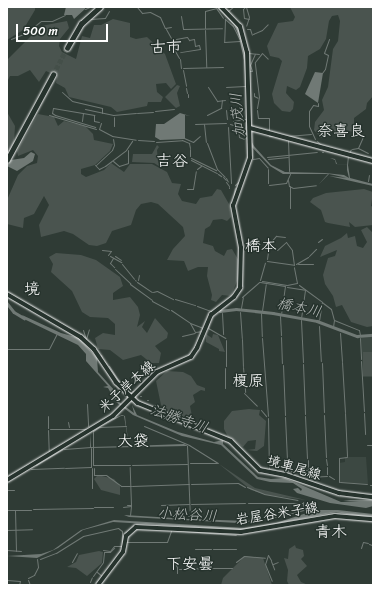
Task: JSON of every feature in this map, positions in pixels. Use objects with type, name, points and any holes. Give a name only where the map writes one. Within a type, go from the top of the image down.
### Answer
[{"type":"highway","points":[[67,48],[81,24],[100,7]]},
{"type":"highway","points":[[7,160],[35,112],[53,75]]},
{"type":"main road","name":"米子岸本線","points":[[7,480],[122,410],[157,372],[192,356],[211,315],[232,299],[240,288],[241,248],[233,203],[249,166],[250,128],[245,41],[237,23],[221,7]]},
{"type":"main road","points":[[250,128],[373,161]]},
{"type":"main road","name":"境車尾線","points":[[7,294],[84,340],[131,400],[231,441],[260,470],[286,475],[339,493],[373,496]]},
{"type":"main road","name":"岩屋谷米子線","points":[[98,585],[124,552],[127,534],[136,527],[242,532],[335,516],[373,519]]},
{"type":"shaded area","points":[[7,7],[35,7],[35,10],[23,30],[7,40]]},
{"type":"shaded area","points":[[66,7],[85,7],[85,9],[74,19],[72,15],[64,15]]},
{"type":"shaded area","points":[[217,7],[232,18],[244,40],[248,89],[247,133],[254,146],[271,165],[285,172],[325,173],[344,175],[349,178],[347,165],[336,164],[335,160],[330,158],[335,159],[337,164],[348,165],[350,178],[373,184],[373,186],[329,176],[347,178],[329,174],[319,184],[328,174],[283,174],[270,166],[248,143],[245,134],[247,105],[243,45],[234,25]]},
{"type":"shaded area","points":[[290,7],[373,7],[373,96],[367,103],[366,109],[354,118],[354,132],[344,130],[340,136],[334,131],[321,138],[314,130],[315,122],[324,110],[322,100],[328,87],[333,49],[338,41],[340,21],[338,15],[332,16],[329,21],[326,39],[320,49],[308,56],[307,68],[300,87],[296,90],[287,86],[286,93],[294,102],[293,109],[290,112],[282,111],[274,103],[272,94],[282,61],[279,58],[270,56],[267,46],[278,23],[293,21],[295,17]]},
{"type":"shaded area","points":[[113,19],[130,23],[130,37],[136,39],[147,37],[165,54],[176,84],[171,89],[166,83],[156,84],[157,92],[163,97],[161,102],[148,102],[147,106],[117,112],[111,107],[69,97],[65,88],[56,83],[57,76],[46,71],[39,82],[30,70],[18,76],[10,76],[7,82],[7,60],[41,26],[67,21],[69,28],[60,39],[59,46],[62,52],[76,59],[82,36],[90,38],[94,25],[101,25]]},
{"type":"shaded area","points":[[315,72],[323,73],[318,103],[305,94]]},
{"type":"shaded area","points":[[177,85],[180,86],[177,93],[180,106],[176,108],[165,97]]},
{"type":"shaded area","points":[[7,112],[15,126],[14,143],[7,156]]},
{"type":"shaded area","points":[[180,113],[190,116],[185,115],[185,139],[160,140],[155,137],[156,124],[164,124]]},
{"type":"shaded area","points":[[38,114],[54,117],[58,126],[64,121],[85,126],[93,134],[94,140],[113,144],[110,151],[95,165],[81,169],[81,174],[86,177],[104,170],[111,163],[124,172],[130,164],[152,164],[167,172],[172,183],[181,184],[178,194],[182,201],[196,204],[200,198],[212,196],[217,189],[221,190],[229,204],[231,217],[227,221],[222,219],[213,220],[210,226],[205,229],[203,243],[213,246],[215,251],[224,256],[227,250],[232,249],[239,261],[239,276],[231,296],[222,295],[216,302],[211,300],[212,295],[207,276],[208,267],[198,267],[188,271],[184,261],[167,260],[173,249],[185,236],[183,227],[158,204],[151,202],[141,204],[136,210],[131,225],[112,231],[106,243],[97,246],[89,245],[73,234],[64,231],[41,237],[39,225],[49,205],[44,196],[34,214],[24,218],[23,228],[7,224],[7,200],[18,175],[27,166],[37,163],[38,156],[33,150],[18,156],[17,151]]},
{"type":"shaded area","points":[[157,145],[159,147],[157,150],[158,161],[162,168],[154,163],[132,162],[133,154],[152,154]]},
{"type":"shaded area","points":[[31,152],[35,154],[33,161],[17,171],[7,166],[11,160],[24,158]]},
{"type":"shaded area","points":[[364,189],[373,192],[371,206],[373,207],[373,225],[355,227],[349,222],[350,227],[325,222],[321,210],[310,202],[313,198],[326,193]]},
{"type":"shaded area","points":[[367,227],[373,233],[373,326],[367,327],[351,322],[342,305],[336,307],[333,296],[325,284],[323,275],[328,258],[335,256],[337,250],[320,257],[325,246],[341,238],[347,233],[348,238],[355,236],[357,246],[363,248],[367,242],[361,230]]},
{"type":"shaded area","points":[[56,253],[81,255],[96,260],[120,277],[123,286],[113,293],[113,300],[130,297],[138,307],[140,315],[137,327],[145,321],[142,327],[147,333],[155,318],[168,333],[167,338],[155,346],[161,353],[159,363],[151,363],[141,355],[123,360],[110,350],[98,349],[95,338],[103,333],[115,335],[115,324],[108,318],[90,317],[82,312],[72,291],[51,272],[53,264],[49,257]]},
{"type":"shaded area","points":[[22,315],[61,333],[79,338],[97,358],[98,372],[115,391],[119,402],[134,413],[132,405],[137,415],[178,432],[214,442],[223,440],[223,444],[258,477],[271,479],[285,478],[341,502],[359,502],[343,501],[350,500],[373,500],[373,506],[366,508],[330,503],[297,493],[293,489],[298,488],[301,491],[302,489],[293,483],[270,482],[257,479],[221,445],[182,436],[133,415],[116,402],[108,388],[103,387],[108,386],[86,361],[86,354],[78,345],[26,320]]},
{"type":"shaded area","points":[[206,334],[212,338],[213,334],[218,335],[225,352],[219,351],[219,349],[206,342]]},
{"type":"shaded area","points":[[373,336],[373,377],[363,377],[361,337]]},
{"type":"shaded area","points":[[363,352],[373,352],[373,376],[363,376]]},
{"type":"shaded area","points":[[167,371],[183,372],[191,376],[197,385],[205,388],[205,391],[201,390],[193,395],[195,402],[190,406],[193,421],[181,418],[177,413],[167,411],[161,405],[156,381]]},
{"type":"shaded area","points":[[249,409],[260,410],[259,415],[266,421],[264,446],[257,451],[247,450],[255,449],[256,440],[248,441],[243,447],[228,437],[224,429],[224,421],[232,411]]},
{"type":"shaded area","points":[[122,415],[125,416],[129,446],[124,416],[121,416],[100,427]]},
{"type":"shaded area","points":[[90,434],[91,447],[184,444],[188,446],[191,519],[248,521],[283,516],[315,506],[316,508],[280,517],[238,523],[129,517],[124,515],[190,519],[187,446],[90,448]]},
{"type":"shaded area","points":[[345,457],[366,457],[368,484],[339,482],[339,463],[345,462]]},
{"type":"shaded area","points":[[219,464],[255,488],[306,500],[267,495],[251,490]]},
{"type":"shaded area","points":[[98,475],[114,479],[120,486],[120,495],[101,490],[94,479]]},
{"type":"shaded area","points":[[316,510],[338,510],[373,514],[373,516],[363,517],[336,512],[244,530],[113,522],[83,530],[58,548],[37,558],[7,556],[41,554],[53,550],[81,530],[114,520],[244,528],[276,523]]},
{"type":"shaded area","points":[[295,545],[296,548],[303,550],[304,556],[301,559],[307,566],[297,575],[301,582],[308,585],[289,585],[287,581],[288,570],[284,558],[288,559],[289,549]]},
{"type":"shaded area","points":[[99,551],[103,552],[102,563],[87,576],[76,568],[67,567],[76,562],[79,555]]},
{"type":"shaded area","points":[[245,556],[263,558],[272,585],[221,585],[223,578]]},
{"type":"waterway","points":[[85,9],[90,7]]},
{"type":"waterway","points":[[137,7],[142,13],[150,12],[160,17],[165,28],[171,27]]},
{"type":"waterway","points":[[228,11],[233,7]]},
{"type":"waterway","points":[[245,7],[243,9],[244,18],[249,19]]},
{"type":"waterway","points":[[246,7],[249,17],[246,26]]},
{"type":"waterway","points":[[96,13],[103,8]]},
{"type":"waterway","points":[[205,28],[205,11],[216,8],[223,18]]},
{"type":"waterway","points":[[90,19],[105,18],[109,11]]},
{"type":"waterway","points":[[11,39],[26,33],[41,21],[52,21],[65,15]]},
{"type":"waterway","points":[[181,16],[183,29],[222,28]]},
{"type":"waterway","points":[[240,40],[233,26],[225,19],[224,42],[240,41],[245,64]]},
{"type":"waterway","points":[[262,30],[268,24]]},
{"type":"waterway","points":[[166,29],[171,38]]},
{"type":"waterway","points":[[247,29],[250,29],[252,35]]},
{"type":"waterway","points":[[205,30],[206,67]]},
{"type":"waterway","points":[[253,34],[262,30]]},
{"type":"waterway","points":[[176,39],[187,37],[189,40],[194,39],[195,46],[199,45],[200,49],[180,52]]},
{"type":"waterway","points":[[173,39],[175,50]]},
{"type":"waterway","points":[[322,73],[325,69],[328,55],[324,53],[329,39]]},
{"type":"waterway","points":[[175,51],[179,58]]},
{"type":"waterway","points":[[249,53],[259,54]]},
{"type":"waterway","points":[[257,108],[259,97],[255,62],[262,53],[268,59]]},
{"type":"waterway","points":[[250,71],[252,71],[250,65],[255,54]]},
{"type":"waterway","points":[[180,59],[181,68]]},
{"type":"waterway","points":[[183,68],[223,67]]},
{"type":"waterway","points":[[183,70],[186,86]]},
{"type":"waterway","points":[[226,87],[245,86]]},
{"type":"waterway","points":[[208,87],[217,101],[225,100]]},
{"type":"waterway","points":[[186,88],[187,93]]},
{"type":"waterway","points":[[62,92],[72,101],[102,108],[102,113]]},
{"type":"waterway","points":[[254,93],[254,96],[258,98]]},
{"type":"waterway","points":[[207,115],[221,108],[222,100]]},
{"type":"waterway","points":[[315,139],[309,126],[309,111],[313,105],[318,106],[318,103]]},
{"type":"waterway","points":[[53,108],[94,115],[94,121],[99,122]]},
{"type":"waterway","points":[[53,108],[52,113],[55,115],[95,127]]},
{"type":"waterway","points":[[85,109],[113,115],[136,113]]},
{"type":"waterway","points":[[155,111],[174,109]]},
{"type":"waterway","points":[[226,110],[227,119]]},
{"type":"waterway","points":[[257,110],[258,118],[269,118],[269,132]]},
{"type":"waterway","points":[[137,113],[153,112]]},
{"type":"waterway","points":[[82,121],[83,113]]},
{"type":"waterway","points":[[49,115],[96,129]]},
{"type":"waterway","points":[[114,117],[114,126]]},
{"type":"waterway","points":[[233,121],[246,119]]},
{"type":"waterway","points":[[101,123],[99,129],[112,136],[136,140]]},
{"type":"waterway","points":[[195,124],[226,123]]},
{"type":"waterway","points":[[204,124],[206,142]]},
{"type":"waterway","points":[[230,124],[243,128]]},
{"type":"waterway","points":[[238,126],[239,137],[244,139]]},
{"type":"waterway","points":[[228,127],[231,183]]},
{"type":"waterway","points":[[288,136],[311,134]]},
{"type":"waterway","points":[[184,138],[193,142],[200,136]]},
{"type":"waterway","points":[[269,136],[275,136]]},
{"type":"waterway","points":[[358,148],[363,137]]},
{"type":"waterway","points":[[96,165],[112,150],[114,145],[113,139]]},
{"type":"waterway","points":[[138,140],[154,141]]},
{"type":"waterway","points":[[156,142],[182,140],[189,143],[190,148]]},
{"type":"waterway","points":[[288,140],[289,171]]},
{"type":"waterway","points":[[95,165],[99,169],[105,166],[126,150],[132,141]]},
{"type":"waterway","points":[[317,141],[321,145]]},
{"type":"waterway","points":[[207,143],[217,169],[225,177]]},
{"type":"waterway","points":[[247,143],[248,160]]},
{"type":"waterway","points":[[352,149],[358,148],[368,153]]},
{"type":"waterway","points":[[190,149],[190,156]]},
{"type":"waterway","points":[[349,153],[351,149]]},
{"type":"waterway","points":[[128,150],[128,163]]},
{"type":"waterway","points":[[267,157],[317,152]]},
{"type":"waterway","points":[[347,165],[348,156]]},
{"type":"waterway","points":[[268,159],[288,157]]},
{"type":"waterway","points":[[191,158],[216,170]]},
{"type":"waterway","name":"加茂川","points":[[253,159],[259,158],[268,168]]},
{"type":"waterway","points":[[191,160],[217,173]]},
{"type":"waterway","points":[[113,161],[119,166],[128,163]]},
{"type":"waterway","points":[[197,169],[201,166]]},
{"type":"waterway","points":[[268,169],[268,183]]},
{"type":"waterway","points":[[187,189],[193,189],[196,171]]},
{"type":"waterway","points":[[269,185],[286,183],[290,174]]},
{"type":"waterway","points":[[368,181],[369,175]]},
{"type":"waterway","points":[[223,177],[226,180]]},
{"type":"waterway","points":[[226,178],[228,182]]},
{"type":"waterway","points":[[288,180],[289,186],[293,188],[316,185]]},
{"type":"waterway","points":[[235,185],[240,181]]},
{"type":"waterway","points":[[226,182],[229,186]]},
{"type":"waterway","points":[[290,186],[290,208]]},
{"type":"waterway","points":[[233,200],[235,188]]},
{"type":"waterway","points":[[267,259],[269,244],[276,236],[285,237]]},
{"type":"waterway","points":[[318,242],[322,239]]},
{"type":"waterway","points":[[267,261],[294,265],[292,250],[286,242],[277,250]]},
{"type":"waterway","points":[[309,256],[316,249]]},
{"type":"waterway","points":[[102,250],[111,251],[108,255]]},
{"type":"waterway","points":[[110,256],[121,262]]},
{"type":"waterway","points":[[115,256],[121,260]]},
{"type":"waterway","points":[[296,264],[308,257]]},
{"type":"waterway","points":[[113,258],[110,263],[114,267]]},
{"type":"waterway","points":[[260,280],[265,263]]},
{"type":"waterway","points":[[122,264],[134,279]]},
{"type":"waterway","points":[[298,264],[313,264]]},
{"type":"waterway","points":[[262,281],[287,285],[297,283],[294,267]]},
{"type":"waterway","points":[[115,269],[130,283]]},
{"type":"waterway","points":[[138,280],[139,275]]},
{"type":"waterway","points":[[137,282],[152,292]]},
{"type":"waterway","points":[[242,297],[259,282]]},
{"type":"waterway","points":[[260,282],[285,286],[281,313]]},
{"type":"waterway","points":[[130,284],[152,300]]},
{"type":"waterway","points":[[262,311],[266,284]]},
{"type":"waterway","points":[[299,285],[322,302],[319,320]]},
{"type":"waterway","points":[[287,287],[305,290],[301,317]]},
{"type":"waterway","points":[[153,292],[157,291],[173,299]]},
{"type":"waterway","points":[[241,308],[243,297]]},
{"type":"waterway","points":[[175,299],[195,305]]},
{"type":"waterway","points":[[152,301],[169,310]]},
{"type":"waterway","name":"法勝寺川","points":[[7,303],[14,312],[24,318]]},
{"type":"waterway","points":[[323,303],[331,309],[334,320],[359,330],[360,335]]},
{"type":"waterway","points":[[197,306],[211,311]]},
{"type":"waterway","name":"橋本川","points":[[220,311],[236,309],[273,313],[317,321],[357,336],[373,335]]},
{"type":"waterway","points":[[171,310],[190,323],[203,328]]},
{"type":"waterway","points":[[240,312],[242,338]]},
{"type":"waterway","points":[[222,313],[223,334]]},
{"type":"waterway","points":[[261,313],[262,336]]},
{"type":"waterway","points":[[280,316],[281,335]]},
{"type":"waterway","points":[[301,320],[303,362]]},
{"type":"waterway","name":"橋本川","points":[[333,327],[334,320]]},
{"type":"waterway","points":[[190,323],[195,332],[203,331]]},
{"type":"waterway","points":[[209,324],[208,328],[225,338]]},
{"type":"waterway","points":[[319,326],[321,361]]},
{"type":"waterway","points":[[86,339],[89,329]]},
{"type":"waterway","points":[[83,330],[86,339]]},
{"type":"waterway","points":[[7,349],[49,349],[57,333]]},
{"type":"waterway","points":[[182,336],[195,333]]},
{"type":"waterway","points":[[340,333],[342,361]]},
{"type":"waterway","points":[[281,337],[282,363]]},
{"type":"waterway","points":[[262,338],[268,416]]},
{"type":"waterway","points":[[360,338],[361,359]]},
{"type":"waterway","points":[[242,339],[243,366]]},
{"type":"waterway","points":[[226,340],[226,366]]},
{"type":"waterway","points":[[361,361],[364,411]]},
{"type":"waterway","points":[[342,362],[345,412]]},
{"type":"waterway","points":[[322,363],[324,412]]},
{"type":"waterway","points":[[303,364],[305,414]]},
{"type":"waterway","points":[[283,365],[285,415]]},
{"type":"waterway","points":[[109,366],[118,380],[134,392]]},
{"type":"waterway","points":[[243,367],[245,392]]},
{"type":"waterway","points":[[225,368],[225,388]]},
{"type":"waterway","points":[[244,393],[257,406]]},
{"type":"waterway","points":[[87,404],[88,426]]},
{"type":"waterway","points":[[261,410],[266,416]]},
{"type":"waterway","points":[[345,413],[347,456]]},
{"type":"waterway","points":[[364,413],[365,434]]},
{"type":"waterway","points":[[324,415],[326,457]]},
{"type":"waterway","points":[[48,416],[48,428]]},
{"type":"waterway","points":[[305,416],[307,458]]},
{"type":"waterway","points":[[285,417],[287,459]]},
{"type":"waterway","points":[[268,418],[269,468]]},
{"type":"waterway","points":[[68,422],[69,427]]},
{"type":"waterway","points":[[93,431],[99,427],[126,426]]},
{"type":"waterway","points":[[144,426],[189,445],[218,463]]},
{"type":"waterway","points":[[50,429],[89,429]]},
{"type":"waterway","points":[[48,430],[49,453]]},
{"type":"waterway","points":[[93,432],[93,465],[130,465]]},
{"type":"waterway","points":[[367,445],[373,445]]},
{"type":"waterway","points":[[64,449],[91,447]]},
{"type":"waterway","points":[[65,468],[91,467],[91,448]]},
{"type":"waterway","points":[[36,465],[63,449]]},
{"type":"waterway","points":[[339,482],[339,458],[347,457]]},
{"type":"waterway","points":[[326,459],[327,465]]},
{"type":"waterway","points":[[308,460],[308,475]]},
{"type":"waterway","points":[[287,461],[288,471]]},
{"type":"waterway","points":[[190,463],[217,463]]},
{"type":"waterway","points":[[24,467],[29,464]]},
{"type":"waterway","points":[[132,465],[187,464]]},
{"type":"waterway","points":[[127,505],[131,505],[130,467]]},
{"type":"waterway","points":[[327,467],[327,474]]},
{"type":"waterway","points":[[31,469],[64,468]]},
{"type":"waterway","points":[[92,468],[92,488]]},
{"type":"waterway","points":[[94,468],[94,475],[106,475],[121,486],[131,486]]},
{"type":"waterway","points":[[291,471],[307,470],[308,477],[327,476]]},
{"type":"waterway","points":[[329,476],[334,479]]},
{"type":"waterway","points":[[340,482],[367,484]]},
{"type":"waterway","points":[[191,484],[238,483],[245,487]]},
{"type":"waterway","points":[[132,486],[189,484]]},
{"type":"waterway","points":[[247,487],[264,494],[297,500]]},
{"type":"waterway","points":[[7,490],[14,490]]},
{"type":"waterway","points":[[303,502],[303,509]]},
{"type":"waterway","name":"小松谷川","points":[[191,504],[245,503]]},
{"type":"waterway","points":[[248,503],[303,503]]},
{"type":"waterway","name":"小松谷川","points":[[161,505],[189,504]]},
{"type":"waterway","points":[[123,507],[131,506],[130,515]]},
{"type":"waterway","points":[[94,507],[113,507]]},
{"type":"waterway","points":[[33,509],[93,508]]},
{"type":"waterway","points":[[7,510],[31,510]]},
{"type":"waterway","points":[[15,510],[16,551]]},
{"type":"waterway","points":[[40,559],[56,553],[83,536],[118,528],[122,531],[122,546],[114,546]]},
{"type":"waterway","points":[[7,530],[32,529]]},
{"type":"waterway","name":"小松谷川","points":[[171,530],[236,535]]},
{"type":"waterway","points":[[126,542],[167,542],[171,531]]},
{"type":"waterway","points":[[369,544],[372,545],[373,541]]},
{"type":"waterway","points":[[361,548],[363,542],[368,543]]},
{"type":"waterway","points":[[103,550],[110,551],[114,546]]},
{"type":"waterway","points":[[93,576],[103,562],[104,552],[110,552],[114,548]]},
{"type":"waterway","points":[[195,549],[211,549]]},
{"type":"waterway","points":[[213,549],[236,549]]},
{"type":"waterway","points":[[7,550],[21,551]]},
{"type":"waterway","points":[[72,562],[77,553]]},
{"type":"waterway","points":[[268,555],[265,564],[272,581]]},
{"type":"waterway","points":[[268,555],[271,560]]},
{"type":"waterway","points":[[236,562],[244,556],[265,558]]},
{"type":"waterway","points":[[171,557],[177,567],[177,573]]},
{"type":"waterway","points":[[28,578],[34,575],[38,567],[37,559]]},
{"type":"waterway","points":[[271,561],[274,569]]},
{"type":"waterway","points":[[273,564],[278,562]]},
{"type":"waterway","points":[[179,569],[212,568]]},
{"type":"waterway","points":[[213,568],[232,568]]},
{"type":"waterway","points":[[97,572],[102,576]]},
{"type":"waterway","points":[[90,582],[92,577]]},
{"type":"waterway","points":[[7,580],[20,581],[19,585]]},
{"type":"waterway","points":[[28,580],[30,585]]},
{"type":"tunnel","points":[[53,75],[67,48]]},
{"type":"district","name":"古市","points":[[166,47]]},
{"type":"district","name":"奈喜良","points":[[341,131]]},
{"type":"district","name":"吉谷","points":[[172,161]]},
{"type":"district","name":"橋本","points":[[261,246]]},
{"type":"district","name":"境","points":[[32,289]]},
{"type":"district","name":"榎原","points":[[248,381]]},
{"type":"district","name":"大袋","points":[[133,441]]},
{"type":"district","name":"青木","points":[[331,532]]},
{"type":"district","name":"下安曇","points":[[190,564]]}]
